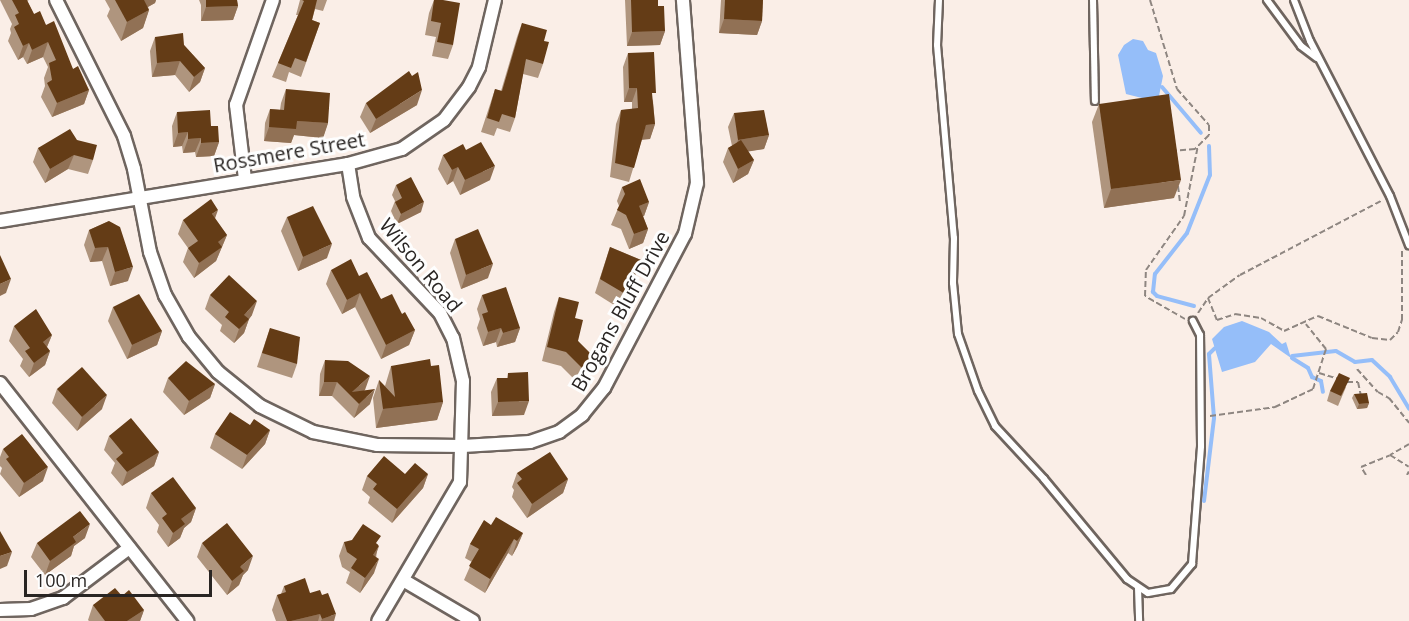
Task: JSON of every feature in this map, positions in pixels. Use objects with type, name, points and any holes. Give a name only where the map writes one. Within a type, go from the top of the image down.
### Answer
[{"type":"street","name":"Brogans Bluff Drive","points":[[56,0],[124,136],[141,197],[150,252],[165,296],[203,355],[236,387],[279,417],[343,440],[377,445],[463,446],[530,442],[559,432],[582,415],[603,388],[685,234],[697,183],[683,0]]},
{"type":"street","points":[[245,180],[237,105],[273,0]]},
{"type":"street","name":"Rossmere Street","points":[[0,221],[348,164],[387,155],[416,142],[458,104],[479,67],[495,0]]},
{"type":"street","name":"Wilson Road","points":[[348,164],[352,197],[369,238],[431,302],[453,338],[463,381],[463,446],[460,482],[454,496],[378,621]]},
{"type":"street","points":[[0,383],[187,621]]},
{"type":"street","points":[[0,610],[31,609],[63,598],[129,548]]},
{"type":"street","points":[[403,580],[473,621]]},
{"type":"lane","points":[[939,0],[937,45],[954,238],[953,283],[958,334],[995,426],[1137,588],[1148,593],[1171,589],[1192,564],[1201,446],[1200,335],[1193,321]]},
{"type":"lane","points":[[1093,0],[1095,101]]},
{"type":"lane","points":[[1267,0],[1301,46],[1319,60]]},
{"type":"lane","points":[[1294,0],[1319,60],[1390,196],[1409,245]]},
{"type":"lane","points":[[1137,588],[1139,621]]},
{"type":"path","points":[[1150,0],[1177,89],[1209,125],[1209,135],[1198,146],[1168,151]]},
{"type":"path","points":[[1198,146],[1187,206],[1146,270],[1145,296],[1193,321],[1208,298],[1240,275],[1390,196]]},
{"type":"path","points":[[1174,151],[1175,161]]},
{"type":"path","points":[[1178,182],[1180,203]]},
{"type":"path","points":[[1208,298],[1218,320],[1235,314],[1262,318],[1284,331],[1306,324],[1318,316],[1383,341],[1398,332],[1402,320],[1403,231]]},
{"type":"path","points":[[1210,416],[1275,407],[1313,389],[1326,349],[1306,324]]},
{"type":"path","points":[[1358,369],[1389,398],[1409,423]]},
{"type":"path","points":[[1319,373],[1358,382]]},
{"type":"path","points":[[1361,374],[1358,382],[1361,396]]},
{"type":"path","points":[[1366,475],[1360,467],[1390,455],[1409,444]]},
{"type":"path","points":[[1390,455],[1409,467]]},
{"type":"water","points":[[1133,39],[1143,41],[1148,50],[1156,53],[1163,76],[1159,96],[1146,99],[1126,94],[1118,55],[1124,45]]},
{"type":"water","points":[[1242,321],[1269,332],[1282,344],[1286,342],[1291,358],[1271,344],[1255,362],[1222,372],[1212,339],[1224,327]]},
{"type":"building","points":[[12,0],[27,0],[34,14],[40,11],[46,25],[54,21],[73,69],[78,66],[89,90],[57,103],[47,83],[52,80],[49,63],[56,60],[48,42],[32,50],[29,43],[23,46],[14,27],[19,24],[15,15],[19,13]]},
{"type":"building","points":[[115,0],[144,0],[149,10],[127,22]]},
{"type":"building","points":[[206,0],[237,0],[238,6],[206,7]]},
{"type":"building","points":[[302,0],[317,0],[312,20],[320,23],[306,62],[295,58],[291,68],[278,63],[304,1]]},
{"type":"building","points":[[434,0],[460,3],[453,45],[437,42],[441,23],[431,21]]},
{"type":"building","points":[[631,0],[658,0],[658,6],[664,6],[665,31],[632,32]]},
{"type":"building","points":[[725,0],[763,0],[762,21],[724,19]]},
{"type":"building","points":[[522,23],[547,30],[544,41],[549,42],[543,64],[526,59],[515,118],[502,114],[499,122],[487,118],[495,89],[502,91]]},
{"type":"building","points":[[183,33],[184,45],[205,68],[194,77],[180,61],[157,63],[155,37]]},
{"type":"building","points":[[654,52],[656,93],[652,93],[655,124],[646,125],[634,168],[615,163],[621,110],[638,108],[637,88],[629,88],[628,53]]},
{"type":"building","points":[[409,71],[412,76],[418,72],[422,90],[376,119],[366,103]]},
{"type":"building","points":[[286,89],[330,93],[328,123],[297,121],[296,129],[269,127],[270,109],[284,110]]},
{"type":"building","points":[[1169,94],[1181,180],[1111,189],[1099,104]]},
{"type":"building","points":[[210,110],[211,126],[218,126],[219,142],[201,143],[201,138],[188,139],[188,132],[178,133],[177,112]]},
{"type":"building","points":[[764,110],[769,135],[738,140],[734,113]]},
{"type":"building","points":[[70,129],[77,140],[97,145],[93,160],[74,155],[50,169],[38,148]]},
{"type":"building","points":[[741,140],[754,160],[738,169],[728,148]]},
{"type":"building","points":[[481,142],[495,166],[465,180],[458,167],[452,170],[443,155],[463,144],[466,150]]},
{"type":"building","points":[[411,177],[424,202],[401,214],[395,202],[402,198],[396,185]]},
{"type":"building","points":[[640,179],[649,202],[639,206],[648,229],[634,234],[626,215],[617,210],[625,194],[622,187]]},
{"type":"building","points":[[211,199],[218,210],[212,214],[227,235],[218,242],[222,247],[199,263],[188,248],[198,241],[183,220]]},
{"type":"building","points":[[313,206],[332,244],[303,257],[287,217]]},
{"type":"building","points":[[109,221],[120,227],[133,267],[115,272],[108,247],[95,248],[89,230]]},
{"type":"building","points":[[478,229],[493,264],[466,275],[455,239]]},
{"type":"building","points":[[610,247],[641,260],[627,295],[600,279]]},
{"type":"building","points":[[0,255],[11,279],[0,284]]},
{"type":"building","points":[[351,259],[359,276],[367,272],[381,299],[392,294],[402,314],[405,312],[415,330],[386,345],[360,293],[347,300],[331,270]]},
{"type":"building","points":[[229,275],[257,301],[244,315],[249,319],[239,329],[225,317],[229,312],[210,295]]},
{"type":"building","points":[[506,287],[520,328],[503,333],[501,328],[488,332],[482,314],[488,312],[482,295]]},
{"type":"building","points":[[139,294],[162,331],[132,345],[113,307]]},
{"type":"building","points":[[559,297],[579,302],[575,318],[583,320],[578,341],[593,356],[582,368],[566,352],[547,347]]},
{"type":"building","points":[[36,309],[52,335],[43,342],[50,351],[34,363],[25,351],[30,348],[14,326]]},
{"type":"building","points":[[270,328],[300,337],[297,364],[262,353]]},
{"type":"building","points":[[430,359],[431,366],[439,365],[443,402],[383,409],[379,380],[395,397],[391,366]]},
{"type":"building","points":[[325,360],[348,361],[370,376],[352,392],[375,389],[359,404],[337,382],[324,382]]},
{"type":"building","points":[[186,361],[215,384],[189,401],[168,378]]},
{"type":"building","points":[[82,367],[107,395],[82,417],[57,389]]},
{"type":"building","points":[[528,372],[529,401],[498,402],[497,378],[508,378],[508,373]]},
{"type":"building","points":[[1339,373],[1350,378],[1341,396],[1330,391]]},
{"type":"building","points":[[1367,393],[1369,403],[1359,404],[1354,394]]},
{"type":"building","points":[[230,412],[250,425],[254,419],[270,430],[247,455],[215,434]]},
{"type":"building","points":[[131,418],[159,452],[127,472],[116,459],[123,453],[109,436]]},
{"type":"building","points":[[22,434],[48,467],[24,483],[6,459],[9,457],[3,449]]},
{"type":"building","points":[[550,452],[568,479],[532,504],[517,483],[522,479],[517,473]]},
{"type":"building","points":[[384,456],[405,474],[415,463],[428,474],[397,509],[373,489],[377,484],[367,476]]},
{"type":"building","points":[[173,477],[196,508],[181,519],[185,524],[173,533],[162,518],[167,514],[151,493]]},
{"type":"building","points":[[80,511],[90,524],[73,537],[76,542],[50,561],[37,543]]},
{"type":"building","points":[[496,517],[523,533],[517,541],[514,539],[490,579],[469,566],[479,549],[470,544],[484,520],[491,525]]},
{"type":"building","points":[[227,523],[253,556],[240,567],[244,571],[232,581],[202,543]]},
{"type":"building","points":[[363,524],[381,536],[376,543],[379,546],[373,555],[379,559],[365,578],[351,568],[357,559],[347,552],[344,542],[352,540]]},
{"type":"building","points":[[0,531],[12,552],[0,556]]},
{"type":"building","points":[[305,578],[310,593],[320,590],[322,595],[328,593],[336,614],[322,619],[320,614],[287,621],[277,595],[286,592],[284,586]]},
{"type":"building","points":[[115,588],[122,596],[129,590],[144,610],[127,621],[105,621],[93,605]]},
{"type":"waterway","points":[[1162,87],[1201,133]]},
{"type":"waterway","points":[[1194,306],[1157,296],[1153,292],[1155,274],[1187,233],[1210,175],[1209,146]]},
{"type":"waterway","points":[[1204,501],[1214,418],[1209,354],[1215,348]]},
{"type":"waterway","points":[[1292,356],[1336,351],[1355,362],[1372,360],[1390,377],[1409,409]]},
{"type":"waterway","points":[[1292,358],[1308,368],[1312,377],[1321,381],[1323,392]]}]
